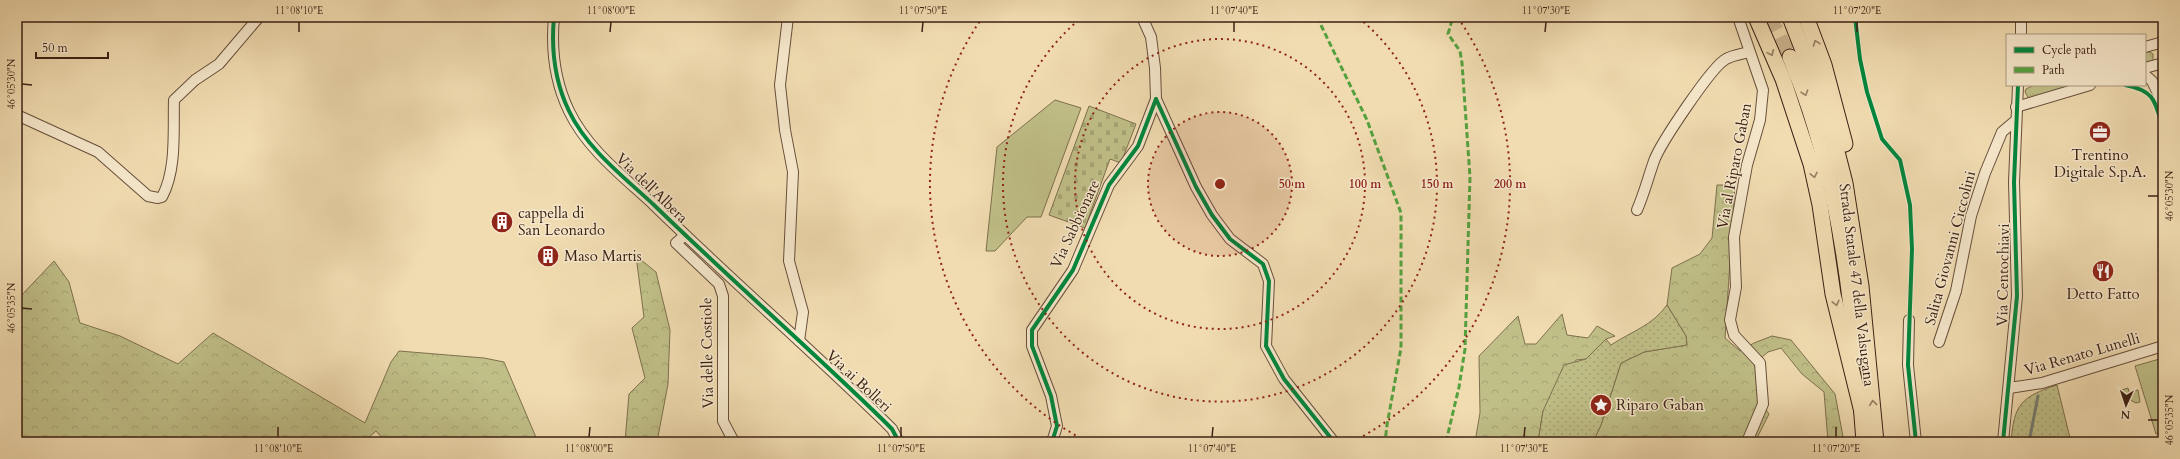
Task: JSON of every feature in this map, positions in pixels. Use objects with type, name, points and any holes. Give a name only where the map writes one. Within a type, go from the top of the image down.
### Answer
[{"type":"highway","points":[[1756,17],[1783,79],[1811,164],[1820,205],[1834,294],[1862,412]]},
{"type":"highway","name":"Strada Statale 47 della Valsugana","points":[[1790,17],[1806,54],[1833,136],[1846,190],[1861,286],[1876,442]]},
{"type":"highway","points":[[1806,17],[1824,65],[1853,181],[1863,252],[1861,286]]},
{"type":"highway","name":"Strada Statale 47 della Valsugana","points":[[1790,57],[1814,121],[1835,208],[1853,324],[1864,442]]},
{"type":"street","points":[[17,115],[98,152],[148,196],[158,198],[162,197],[169,180],[174,100],[195,80],[219,64],[259,17]]},
{"type":"street","name":"Via dell'Albera","points":[[554,17],[552,36],[554,57],[560,88],[569,112],[585,136],[603,157],[684,236],[799,341]]},
{"type":"street","points":[[788,17],[780,85],[785,130],[793,172],[789,261],[803,312],[799,341]]},
{"type":"street","name":"Via Sabbionare","points":[[1052,442],[1057,426],[1051,396],[1032,346],[1032,330],[1073,270],[1109,185],[1138,146],[1156,99],[1155,68],[1151,37],[1142,17]]},
{"type":"street","name":"Via al Riparo Gaban","points":[[1738,17],[1763,90],[1760,120],[1747,165],[1734,237],[1736,287],[1730,320],[1734,335],[1760,363],[1763,404],[1747,442]]},
{"type":"street","points":[[2020,34],[2021,17]]},
{"type":"street","points":[[2146,47],[2162,44]]},
{"type":"street","points":[[1637,210],[1646,188],[1654,160],[1675,125],[1714,68],[1726,59],[1749,52]]},
{"type":"street","points":[[2146,68],[2163,63]]},
{"type":"street","points":[[2146,76],[2152,81],[2163,104]]},
{"type":"street","name":"Via Centochiavi","points":[[2003,442],[2018,280],[2014,182],[2015,121],[2018,86]]},
{"type":"street","points":[[2016,107],[2087,86]]},
{"type":"street","points":[[1156,99],[1196,187],[1212,215],[1230,239],[1263,264],[1269,281],[1269,297],[1266,318],[1266,346],[1284,379],[1334,442]]},
{"type":"street","name":"Salita Giovanni Ciccolini","points":[[1939,342],[1956,291],[1971,216],[1985,174],[2002,132],[2015,121]]},
{"type":"street","name":"Via delle Costiole","points":[[684,236],[676,243],[719,284],[723,296],[723,421],[734,442]]},
{"type":"street","points":[[1909,320],[1908,365],[1916,442]]},
{"type":"street","name":"Via ai Bolleri","points":[[799,341],[884,420],[899,442]]},
{"type":"street","name":"Via Renato Lunelli","points":[[2009,388],[2042,383],[2163,346]]},
{"type":"green space","points":[[2146,52],[2153,54],[2153,60],[2150,63],[2146,63]]},
{"type":"green space","points":[[2032,86],[2073,86],[2029,99],[2025,92],[2026,89]]},
{"type":"green space","points":[[1055,100],[1081,108],[1041,217],[1027,217],[995,251],[986,251],[997,147]]},
{"type":"green space","points":[[1089,106],[1136,124],[1121,163],[1110,159],[1085,228],[1049,215]]},
{"type":"green space","points":[[1717,185],[1735,185],[1725,338],[1740,351],[1754,343],[1772,336],[1791,340],[1835,394],[1844,442],[1828,442],[1824,392],[1802,374],[1781,348],[1768,352],[1755,363],[1758,398],[1769,414],[1755,442],[1593,442],[1601,425],[1621,363],[1644,352],[1687,345],[1686,336],[1667,305],[1672,268],[1700,254],[1712,238]]},
{"type":"green space","points":[[636,256],[656,272],[670,330],[668,384],[657,442],[625,442],[629,394],[645,378],[632,328],[644,317]]},
{"type":"green space","points":[[54,261],[69,282],[80,323],[120,336],[178,364],[213,333],[365,423],[391,362],[399,351],[484,358],[504,362],[538,442],[386,442],[376,431],[367,439],[369,442],[17,442],[17,300]]},
{"type":"green space","points":[[1667,305],[1686,336],[1687,345],[1644,352],[1621,363],[1601,425],[1593,442],[1538,442],[1543,411],[1564,365],[1586,359],[1606,339],[1611,345],[1641,328],[1655,318]]},
{"type":"green space","points":[[1562,314],[1567,335],[1588,338],[1597,326],[1615,336],[1606,339],[1586,359],[1576,360],[1543,411],[1538,442],[1475,442],[1480,413],[1479,356],[1518,316],[1525,344],[1536,344]]},
{"type":"green space","points":[[2163,358],[2163,432],[2156,434],[2135,366]]},
{"type":"green space","points":[[2057,385],[2071,442],[2011,442],[2012,429],[2017,410],[2027,398]]},
{"type":"green space","points":[[2128,388],[2129,392],[2138,390],[2140,402],[2136,403],[2124,397],[2122,390]]},
{"type":"waterway","points":[[2029,442],[2038,396]]},
{"type":"tunnel","points":[[1769,17],[1790,57]]},
{"type":"marked path","points":[[1317,17],[1367,120],[1401,213],[1401,348],[1385,442]]},
{"type":"marked path","points":[[1446,442],[1459,387],[1465,349],[1470,177],[1462,63],[1460,51],[1448,34],[1453,17]]},
{"type":"cycle path","points":[[554,17],[553,41],[555,65],[560,89],[569,111],[586,138],[607,162],[883,420],[892,429],[899,442]]},
{"type":"cycle path","points":[[1855,17],[1860,59],[1867,92],[1882,139],[1900,160],[1910,205],[1912,249],[1908,365],[1916,442]]},
{"type":"cycle path","points":[[2003,442],[2017,296],[2014,182],[2018,86]]},
{"type":"cycle path","points":[[2128,86],[2149,94],[2156,105],[2163,129]]},
{"type":"cycle path","points":[[1156,99],[1196,187],[1212,215],[1230,239],[1263,264],[1269,281],[1266,346],[1284,379],[1334,442]]},
{"type":"cycle path","points":[[1052,442],[1057,426],[1051,396],[1032,346],[1032,330],[1073,270],[1109,185],[1138,146],[1156,99]]},
{"type":"place","name":"Trentino Digitale S.p.A.","points":[[2100,132]]},
{"type":"place","name":"cappella di San Leonardo","points":[[502,222]]},
{"type":"place","name":"Maso Martis","points":[[548,256]]},
{"type":"place","name":"Detto Fatto","points":[[2103,271]]},
{"type":"place","name":"Riparo Gaban","points":[[1601,405]]}]
